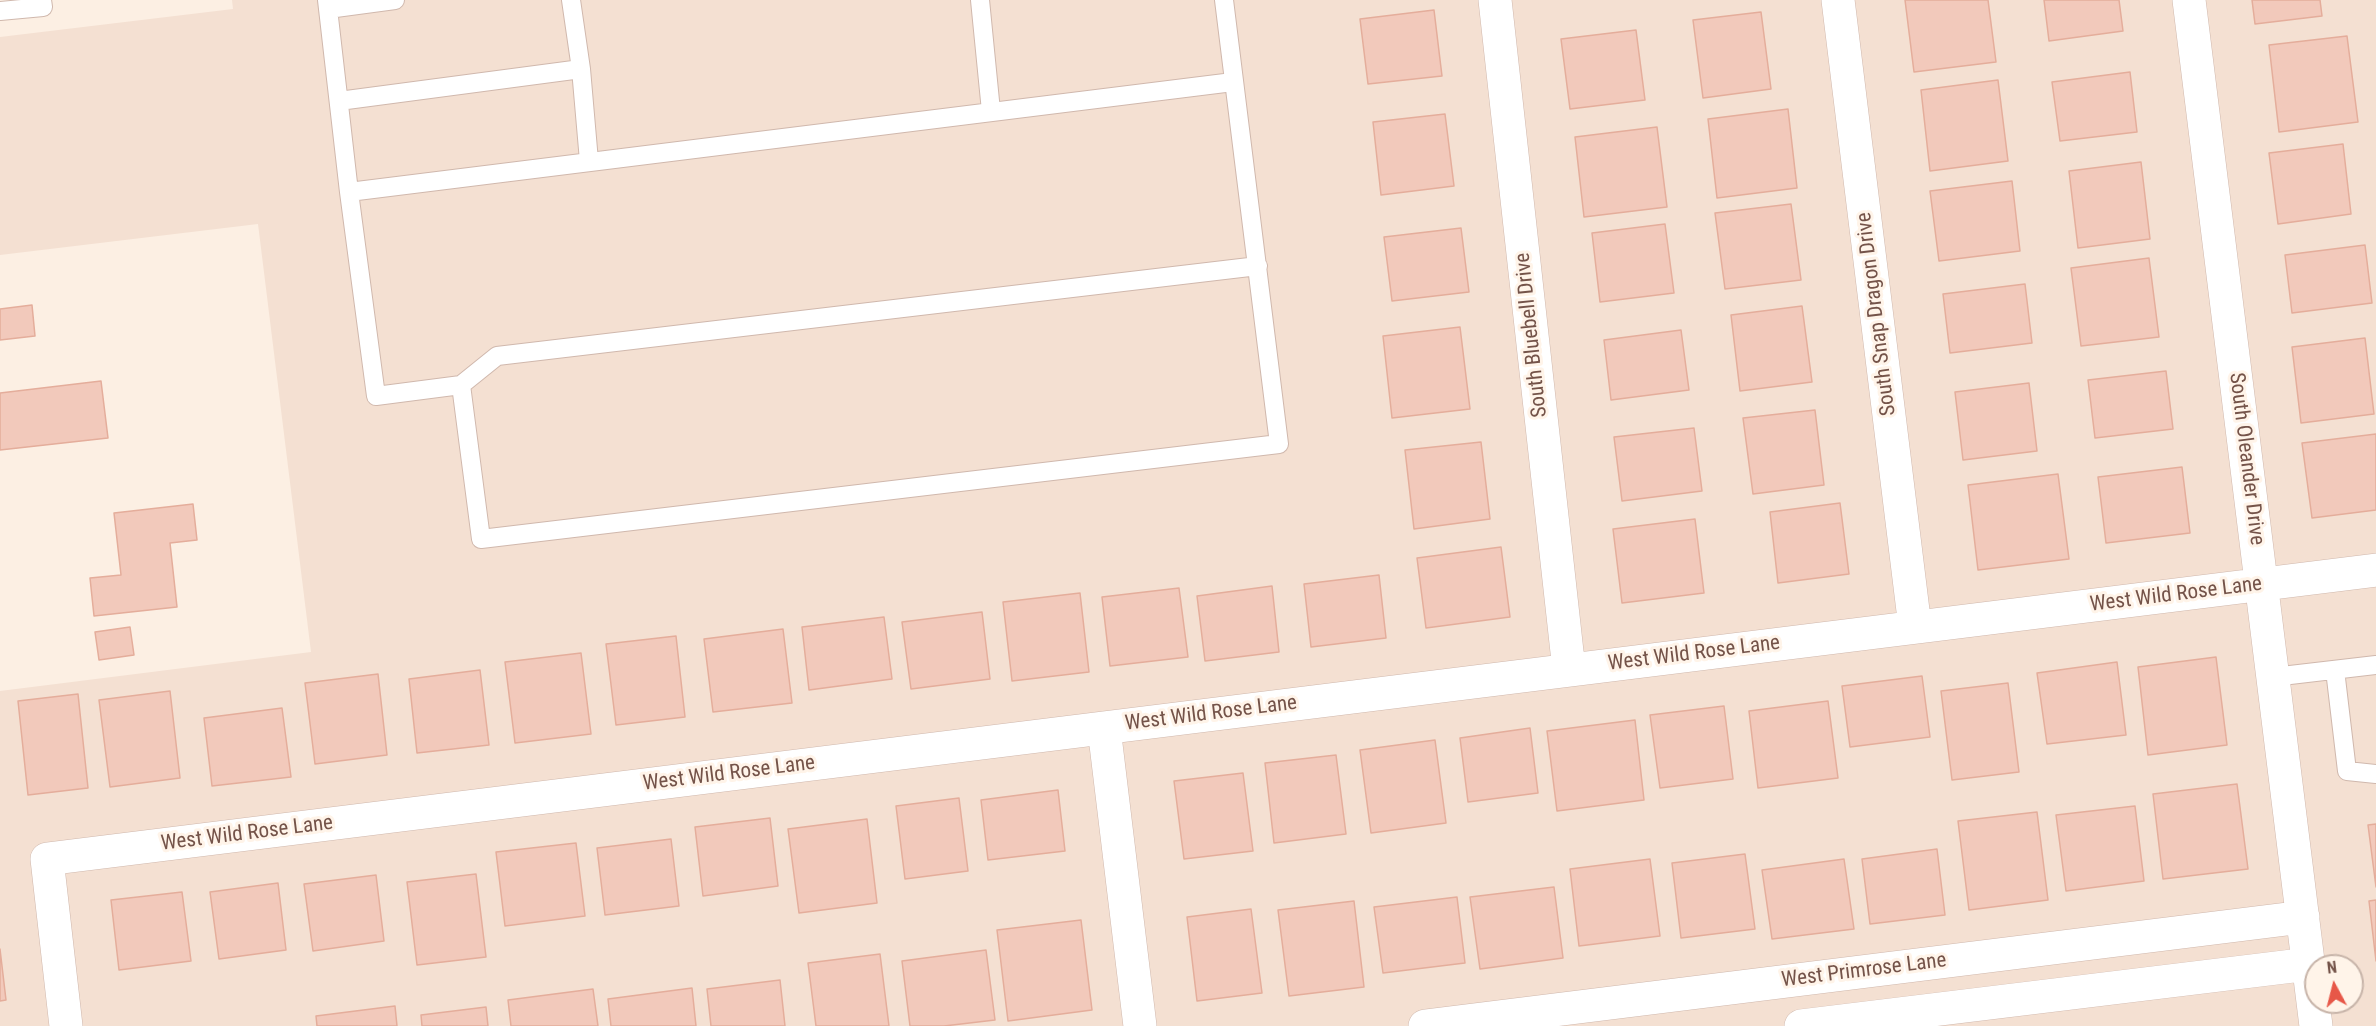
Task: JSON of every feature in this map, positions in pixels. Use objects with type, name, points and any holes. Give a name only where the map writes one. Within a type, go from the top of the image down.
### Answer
[{"type":"street","name":"South Bluebell Drive","points":[[1495,0],[1569,670]]},
{"type":"street","name":"South Snap Dragon Drive","points":[[1838,0],[1915,627]]},
{"type":"street","name":"South Oleander Drive","points":[[2189,0],[2308,954]]},
{"type":"street","name":"West Wild Rose Lane","points":[[66,1026],[46,859],[2376,570]]},
{"type":"street","points":[[1104,728],[1140,1026]]},
{"type":"street","name":"West Primrose Lane","points":[[1425,1026],[1553,1018],[1892,968],[2303,917]]},
{"type":"street","points":[[1801,1026],[2304,965]]},
{"type":"street","points":[[1892,968],[1896,1014]]},
{"type":"lane","points":[[0,11],[43,7],[42,0]]},
{"type":"lane","points":[[395,0],[328,4],[349,192],[376,396],[461,385],[497,356],[1258,266]]},
{"type":"lane","points":[[571,0],[581,69],[589,161]]},
{"type":"lane","points":[[980,0],[991,111]]},
{"type":"lane","points":[[461,385],[481,539],[1279,444],[1224,0]]},
{"type":"lane","points":[[339,101],[581,69]]},
{"type":"lane","points":[[349,192],[1233,82]]},
{"type":"lane","points":[[2273,677],[2376,665]]},
{"type":"lane","points":[[2335,670],[2347,771],[2376,774]]},
{"type":"shaded area","points":[[232,0],[2376,0],[2376,1026],[0,1026],[0,691],[311,652],[258,224],[0,255],[0,37],[233,9]]},
{"type":"building","points":[[1905,0],[1988,0],[1996,62],[1914,72]]},
{"type":"building","points":[[2044,0],[2119,0],[2123,31],[2049,41]]},
{"type":"building","points":[[2252,0],[2320,0],[2322,16],[2255,24]]},
{"type":"building","points":[[1434,10],[1442,76],[1368,84],[1360,19]]},
{"type":"building","points":[[1761,12],[1771,89],[1703,98],[1693,20]]},
{"type":"building","points":[[1636,30],[1645,100],[1570,109],[1561,39]]},
{"type":"building","points":[[2347,36],[2358,122],[2279,132],[2269,45]]},
{"type":"building","points":[[2130,72],[2137,132],[2060,141],[2052,82]]},
{"type":"building","points":[[1998,80],[2008,161],[1930,171],[1921,90]]},
{"type":"building","points":[[1788,109],[1797,188],[1717,198],[1708,119]]},
{"type":"building","points":[[1445,114],[1454,186],[1381,195],[1373,122]]},
{"type":"building","points":[[1657,127],[1667,207],[1584,217],[1575,137]]},
{"type":"building","points":[[2343,144],[2351,214],[2278,224],[2269,153]]},
{"type":"building","points":[[2141,162],[2150,239],[2078,248],[2069,171]]},
{"type":"building","points":[[2012,181],[2020,251],[1939,261],[1930,191]]},
{"type":"building","points":[[1791,204],[1801,280],[1725,289],[1715,213]]},
{"type":"building","points":[[1665,224],[1674,293],[1600,302],[1592,233]]},
{"type":"building","points":[[1461,228],[1469,292],[1392,301],[1384,237]]},
{"type":"building","points":[[2365,245],[2372,303],[2292,313],[2285,255]]},
{"type":"building","points":[[2149,258],[2159,337],[2081,346],[2071,268]]},
{"type":"building","points":[[2025,284],[2032,343],[1950,353],[1943,294]]},
{"type":"building","points":[[32,305],[35,336],[0,340],[0,309]]},
{"type":"building","points":[[1802,306],[1812,382],[1740,391],[1731,315]]},
{"type":"building","points":[[1460,327],[1470,409],[1392,418],[1383,336]]},
{"type":"building","points":[[1681,330],[1689,390],[1611,400],[1604,340]]},
{"type":"building","points":[[2365,338],[2374,414],[2301,423],[2292,347]]},
{"type":"building","points":[[2166,371],[2173,429],[2095,438],[2088,380]]},
{"type":"building","points":[[101,381],[108,438],[0,450],[0,393]]},
{"type":"building","points":[[2029,383],[2037,451],[1963,460],[1955,392]]},
{"type":"building","points":[[1815,410],[1824,485],[1753,494],[1743,418]]},
{"type":"building","points":[[1694,428],[1702,491],[1622,501],[1614,437]]},
{"type":"building","points":[[2376,434],[2376,510],[2312,518],[2302,443]]},
{"type":"building","points":[[1481,442],[1490,519],[1414,529],[1405,450]]},
{"type":"building","points":[[2182,467],[2190,533],[2106,543],[2098,477]]},
{"type":"building","points":[[2058,474],[2069,559],[1978,570],[1968,485]]},
{"type":"building","points":[[1840,503],[1849,574],[1778,583],[1770,512]]},
{"type":"building","points":[[193,504],[197,540],[170,543],[177,607],[94,616],[90,578],[121,575],[114,513]]},
{"type":"building","points":[[1695,519],[1704,593],[1622,603],[1613,529]]},
{"type":"building","points":[[1501,547],[1510,617],[1426,628],[1417,558]]},
{"type":"building","points":[[1379,575],[1386,638],[1311,647],[1304,584]]},
{"type":"building","points":[[1272,586],[1279,652],[1205,661],[1197,596]]},
{"type":"building","points":[[1179,588],[1188,657],[1110,666],[1102,597]]},
{"type":"building","points":[[1080,593],[1089,672],[1012,681],[1003,602]]},
{"type":"building","points":[[982,612],[990,679],[911,689],[902,622]]},
{"type":"building","points":[[884,617],[892,679],[809,690],[802,627]]},
{"type":"building","points":[[130,627],[134,655],[99,660],[95,632]]},
{"type":"building","points":[[783,629],[792,703],[713,712],[704,639]]},
{"type":"building","points":[[676,636],[685,717],[616,725],[606,644]]},
{"type":"building","points":[[581,653],[591,734],[515,743],[505,662]]},
{"type":"building","points":[[2216,657],[2227,745],[2148,755],[2138,667]]},
{"type":"building","points":[[2117,662],[2126,735],[2047,744],[2037,673]]},
{"type":"building","points":[[480,670],[489,745],[417,753],[409,679]]},
{"type":"building","points":[[378,674],[387,755],[315,764],[305,683]]},
{"type":"building","points":[[1922,676],[1930,737],[1850,747],[1842,686]]},
{"type":"building","points":[[2008,683],[2019,772],[1952,780],[1941,691]]},
{"type":"building","points":[[170,691],[180,778],[110,787],[99,700]]},
{"type":"building","points":[[78,694],[88,788],[28,795],[18,701]]},
{"type":"building","points":[[1828,701],[1838,778],[1758,788],[1749,711]]},
{"type":"building","points":[[1724,706],[1733,779],[1660,788],[1650,715]]},
{"type":"building","points":[[282,708],[291,777],[212,786],[204,718]]},
{"type":"building","points":[[1635,720],[1644,800],[1557,811],[1547,731]]},
{"type":"building","points":[[1530,728],[1538,793],[1468,802],[1460,738]]},
{"type":"building","points":[[1435,740],[1446,823],[1371,833],[1360,750]]},
{"type":"building","points":[[1336,755],[1346,834],[1274,843],[1265,763]]},
{"type":"building","points":[[1243,773],[1253,851],[1184,859],[1174,781]]},
{"type":"building","points":[[2237,784],[2248,869],[2163,879],[2153,794]]},
{"type":"building","points":[[1058,790],[1065,851],[988,860],[981,800]]},
{"type":"building","points":[[959,798],[968,871],[905,879],[896,806]]},
{"type":"building","points":[[2135,806],[2144,881],[2066,891],[2056,815]]},
{"type":"building","points":[[2037,812],[2048,900],[1969,910],[1958,821]]},
{"type":"building","points":[[770,818],[778,886],[703,896],[695,827]]},
{"type":"building","points":[[867,819],[877,903],[799,913],[788,829]]},
{"type":"building","points":[[2376,824],[2376,887],[2368,825]]},
{"type":"building","points":[[671,839],[679,906],[605,915],[597,848]]},
{"type":"building","points":[[576,843],[585,916],[505,926],[496,852]]},
{"type":"building","points":[[1937,849],[1945,915],[1870,924],[1862,859]]},
{"type":"building","points":[[1745,854],[1755,929],[1681,938],[1672,863]]},
{"type":"building","points":[[1650,859],[1660,936],[1579,946],[1570,869]]},
{"type":"building","points":[[1844,859],[1854,929],[1772,939],[1762,870]]},
{"type":"building","points":[[476,874],[486,957],[417,965],[407,882]]},
{"type":"building","points":[[376,875],[384,941],[313,951],[304,884]]},
{"type":"building","points":[[278,883],[286,950],[219,959],[210,892]]},
{"type":"building","points":[[1554,887],[1563,958],[1480,969],[1470,897]]},
{"type":"building","points":[[182,892],[191,961],[119,970],[111,900]]},
{"type":"building","points":[[1457,897],[1465,963],[1383,973],[1374,907]]},
{"type":"building","points":[[2376,900],[2376,961],[2369,901]]},
{"type":"building","points":[[1354,901],[1364,987],[1289,996],[1278,910]]},
{"type":"building","points":[[1251,909],[1262,993],[1197,1001],[1187,917]]},
{"type":"building","points":[[1081,920],[1092,1010],[1008,1021],[997,930]]},
{"type":"building","points":[[0,949],[6,1000],[0,1001]]},
{"type":"building","points":[[986,950],[995,1020],[944,1026],[910,1026],[902,961]]},
{"type":"building","points":[[880,954],[889,1026],[816,1026],[808,963]]},
{"type":"building","points":[[780,980],[785,1026],[711,1026],[707,989]]},
{"type":"building","points":[[692,988],[696,1026],[611,1026],[608,999]]},
{"type":"building","points":[[593,989],[598,1026],[511,1026],[508,1000]]},
{"type":"building","points":[[395,1006],[397,1026],[317,1026],[316,1016]]},
{"type":"building","points":[[486,1007],[488,1026],[422,1026],[421,1015]]}]
